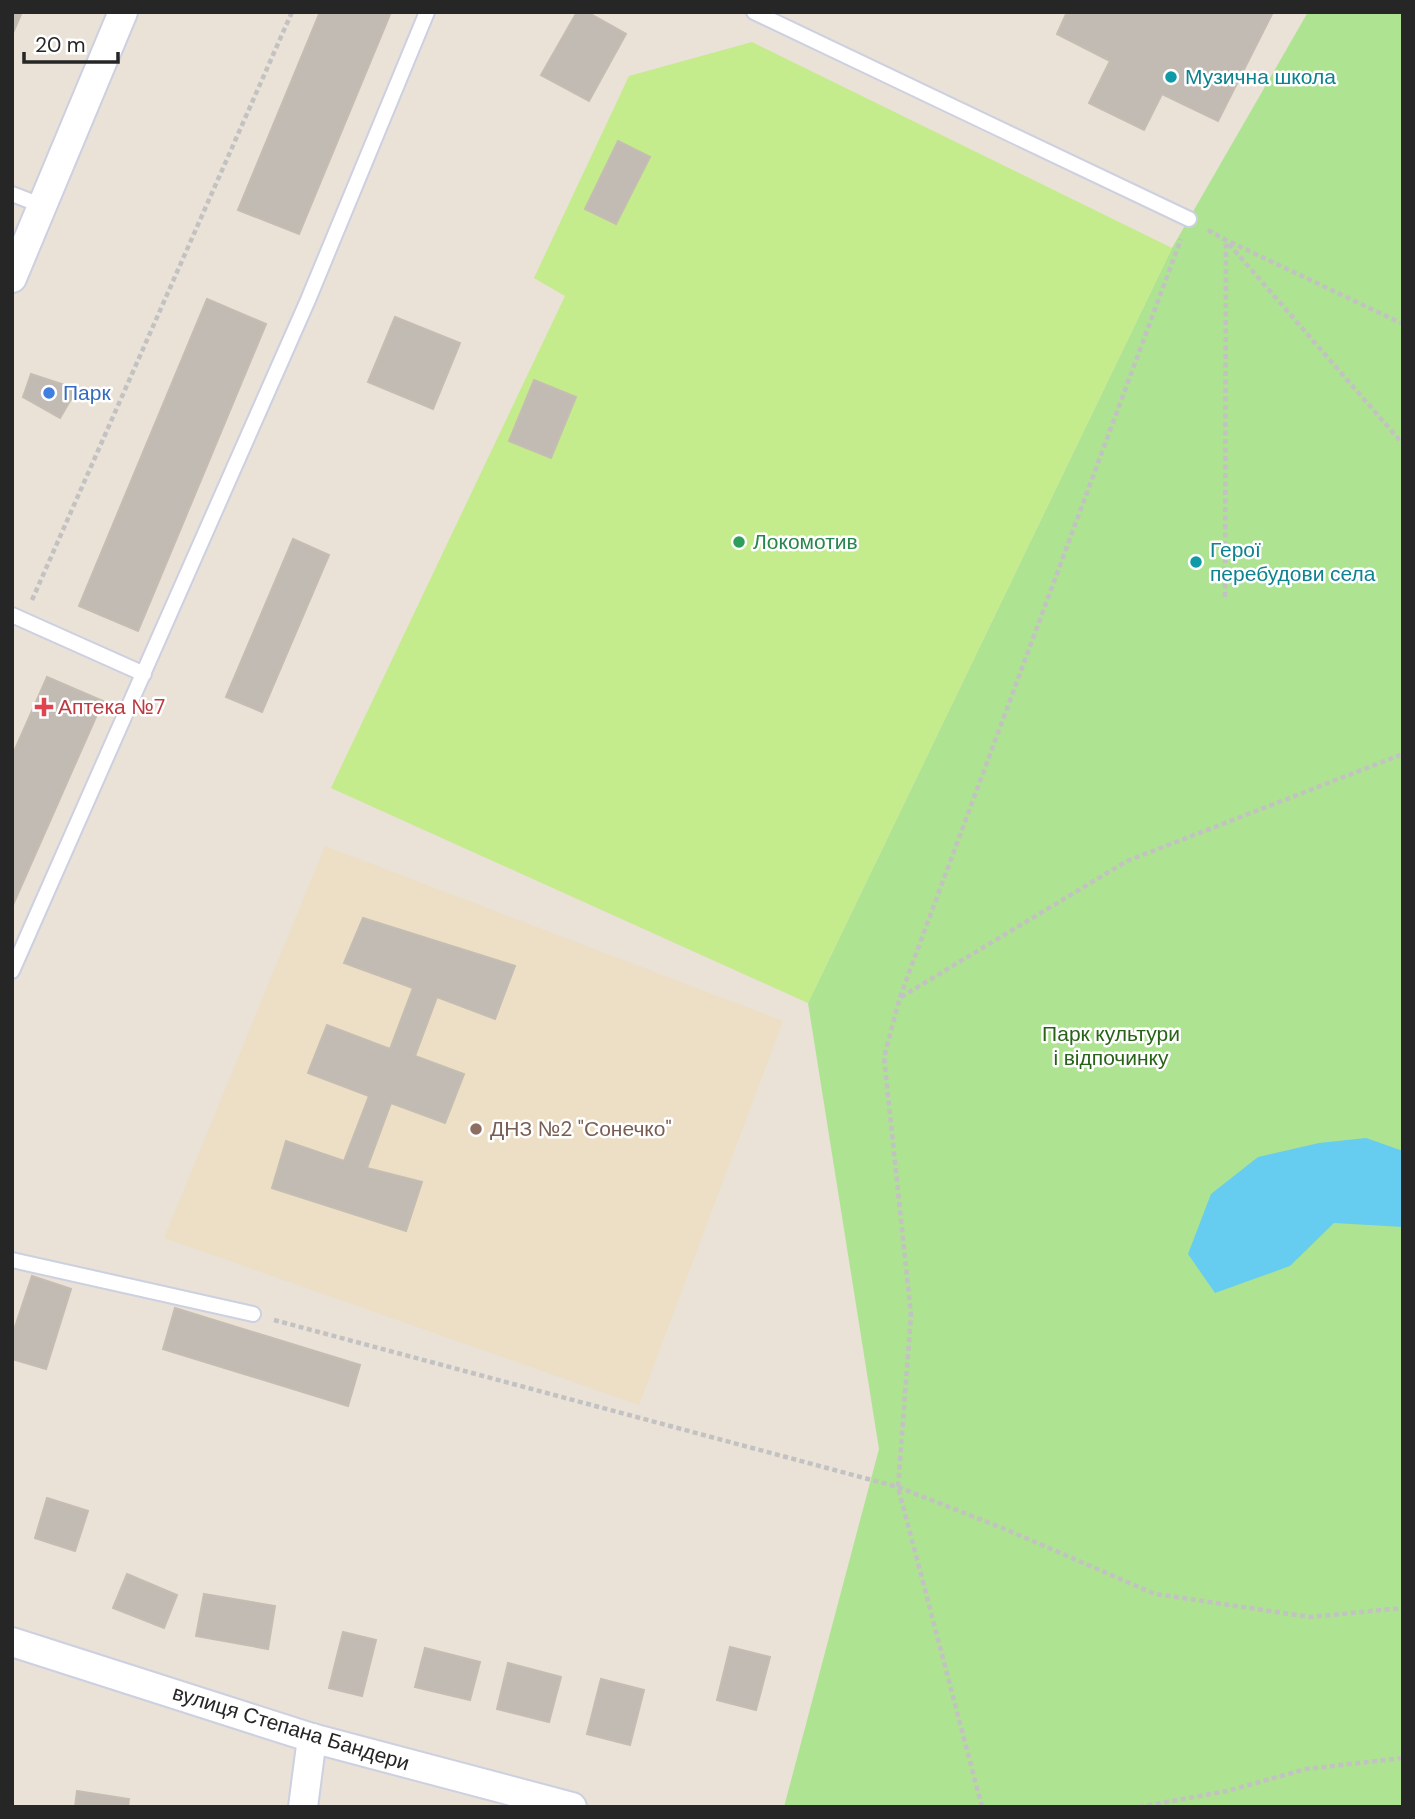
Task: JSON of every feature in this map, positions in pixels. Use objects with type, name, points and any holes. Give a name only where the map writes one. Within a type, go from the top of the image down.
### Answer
[{"type":"street","points":[[12,278],[123,12]]},
{"type":"street","name":"вулиця Степана Бандери","points":[[12,1642],[313,1738],[572,1807]]},
{"type":"street","points":[[303,1807],[313,1738]]},
{"type":"lane","points":[[12,971],[308,300],[427,12]]},
{"type":"lane","points":[[754,12],[1189,219]]},
{"type":"lane","points":[[12,194],[43,206]]},
{"type":"lane","points":[[18,618],[144,674]]},
{"type":"lane","points":[[12,1259],[253,1314]]},
{"type":"path","points":[[18,618],[292,12]]},
{"type":"path","points":[[982,1807],[898,1488],[911,1315],[884,1057],[900,997],[1189,219],[1226,240],[1403,324]]},
{"type":"path","points":[[1226,240],[1403,444]]},
{"type":"path","points":[[1225,597],[1226,240]]},
{"type":"path","points":[[900,997],[1127,861],[1403,754]]},
{"type":"path","points":[[253,1314],[898,1488],[1005,1529],[1155,1594],[1310,1617],[1403,1608]]},
{"type":"path","points":[[1139,1807],[1227,1791],[1306,1769],[1403,1758]]},
{"type":"shaded area","name":"ДНЗ №2 \"Сонечко\"","points":[[325,846],[783,1021],[639,1405],[164,1238]]},
{"type":"green space","name":"Парк культури і відпочинку","points":[[1308,12],[1403,12],[1403,1807],[784,1807],[879,1449],[808,1003],[1172,248]]},
{"type":"green space","name":"Локомотив","points":[[752,42],[1172,248],[808,1003],[331,788],[565,296],[534,278],[629,76]]},
{"type":"water","points":[[1366,1138],[1403,1151],[1403,1227],[1334,1223],[1290,1266],[1215,1293],[1188,1254],[1211,1194],[1258,1157],[1319,1143]]},
{"type":"building","points":[[12,12],[22,12],[12,35]]},
{"type":"building","points":[[320,12],[391,12],[299,234],[238,210]]},
{"type":"building","points":[[577,12],[587,12],[626,34],[589,101],[541,75]]},
{"type":"building","name":"Музична школа","points":[[1067,12],[1273,12],[1218,121],[1162,94],[1144,130],[1089,103],[1110,61],[1057,34]]},
{"type":"building","points":[[618,141],[650,157],[616,224],[585,209]]},
{"type":"building","points":[[207,299],[266,324],[138,631],[79,606]]},
{"type":"building","points":[[395,317],[460,343],[433,409],[368,382]]},
{"type":"building","name":"Парк","points":[[31,374],[77,389],[60,418],[23,397]]},
{"type":"building","points":[[534,380],[576,397],[551,458],[509,441]]},
{"type":"building","points":[[293,539],[329,555],[262,712],[226,697]]},
{"type":"building","points":[[47,677],[103,701],[12,907],[12,756]]},
{"type":"building","points":[[363,918],[515,966],[495,1019],[437,997],[415,1056],[464,1074],[445,1123],[391,1103],[367,1168],[422,1182],[406,1231],[272,1188],[286,1141],[344,1161],[369,1096],[308,1073],[327,1025],[390,1049],[413,988],[344,963]]},
{"type":"building","points":[[32,1276],[71,1289],[46,1369],[12,1359],[12,1336]]},
{"type":"building","points":[[175,1308],[360,1365],[348,1406],[163,1349]]},
{"type":"building","points":[[47,1498],[88,1511],[75,1551],[35,1538]]},
{"type":"building","points":[[127,1574],[177,1595],[164,1628],[113,1608]]},
{"type":"building","points":[[204,1594],[275,1606],[268,1649],[196,1636]]},
{"type":"building","points":[[343,1632],[376,1640],[362,1696],[329,1688]]},
{"type":"building","points":[[730,1647],[770,1657],[756,1710],[717,1700]]},
{"type":"building","points":[[425,1648],[480,1662],[470,1700],[415,1687]]},
{"type":"building","points":[[508,1663],[561,1677],[549,1722],[497,1709]]},
{"type":"building","points":[[601,1679],[644,1690],[630,1745],[587,1734]]},
{"type":"building","points":[[77,1791],[129,1799],[128,1807],[75,1807]]},
{"type":"place","name":"Музична школа","points":[[1171,77]]},
{"type":"place","name":"Парк","points":[[49,393]]},
{"type":"place","name":"Локомотив","points":[[739,542]]},
{"type":"place","name":"Герої перебудови села","points":[[1196,562]]},
{"type":"place","name":"Аптека №7","points":[[44,707]]},
{"type":"place","name":"ДНЗ №2 \"Сонечко\"","points":[[476,1129]]}]
